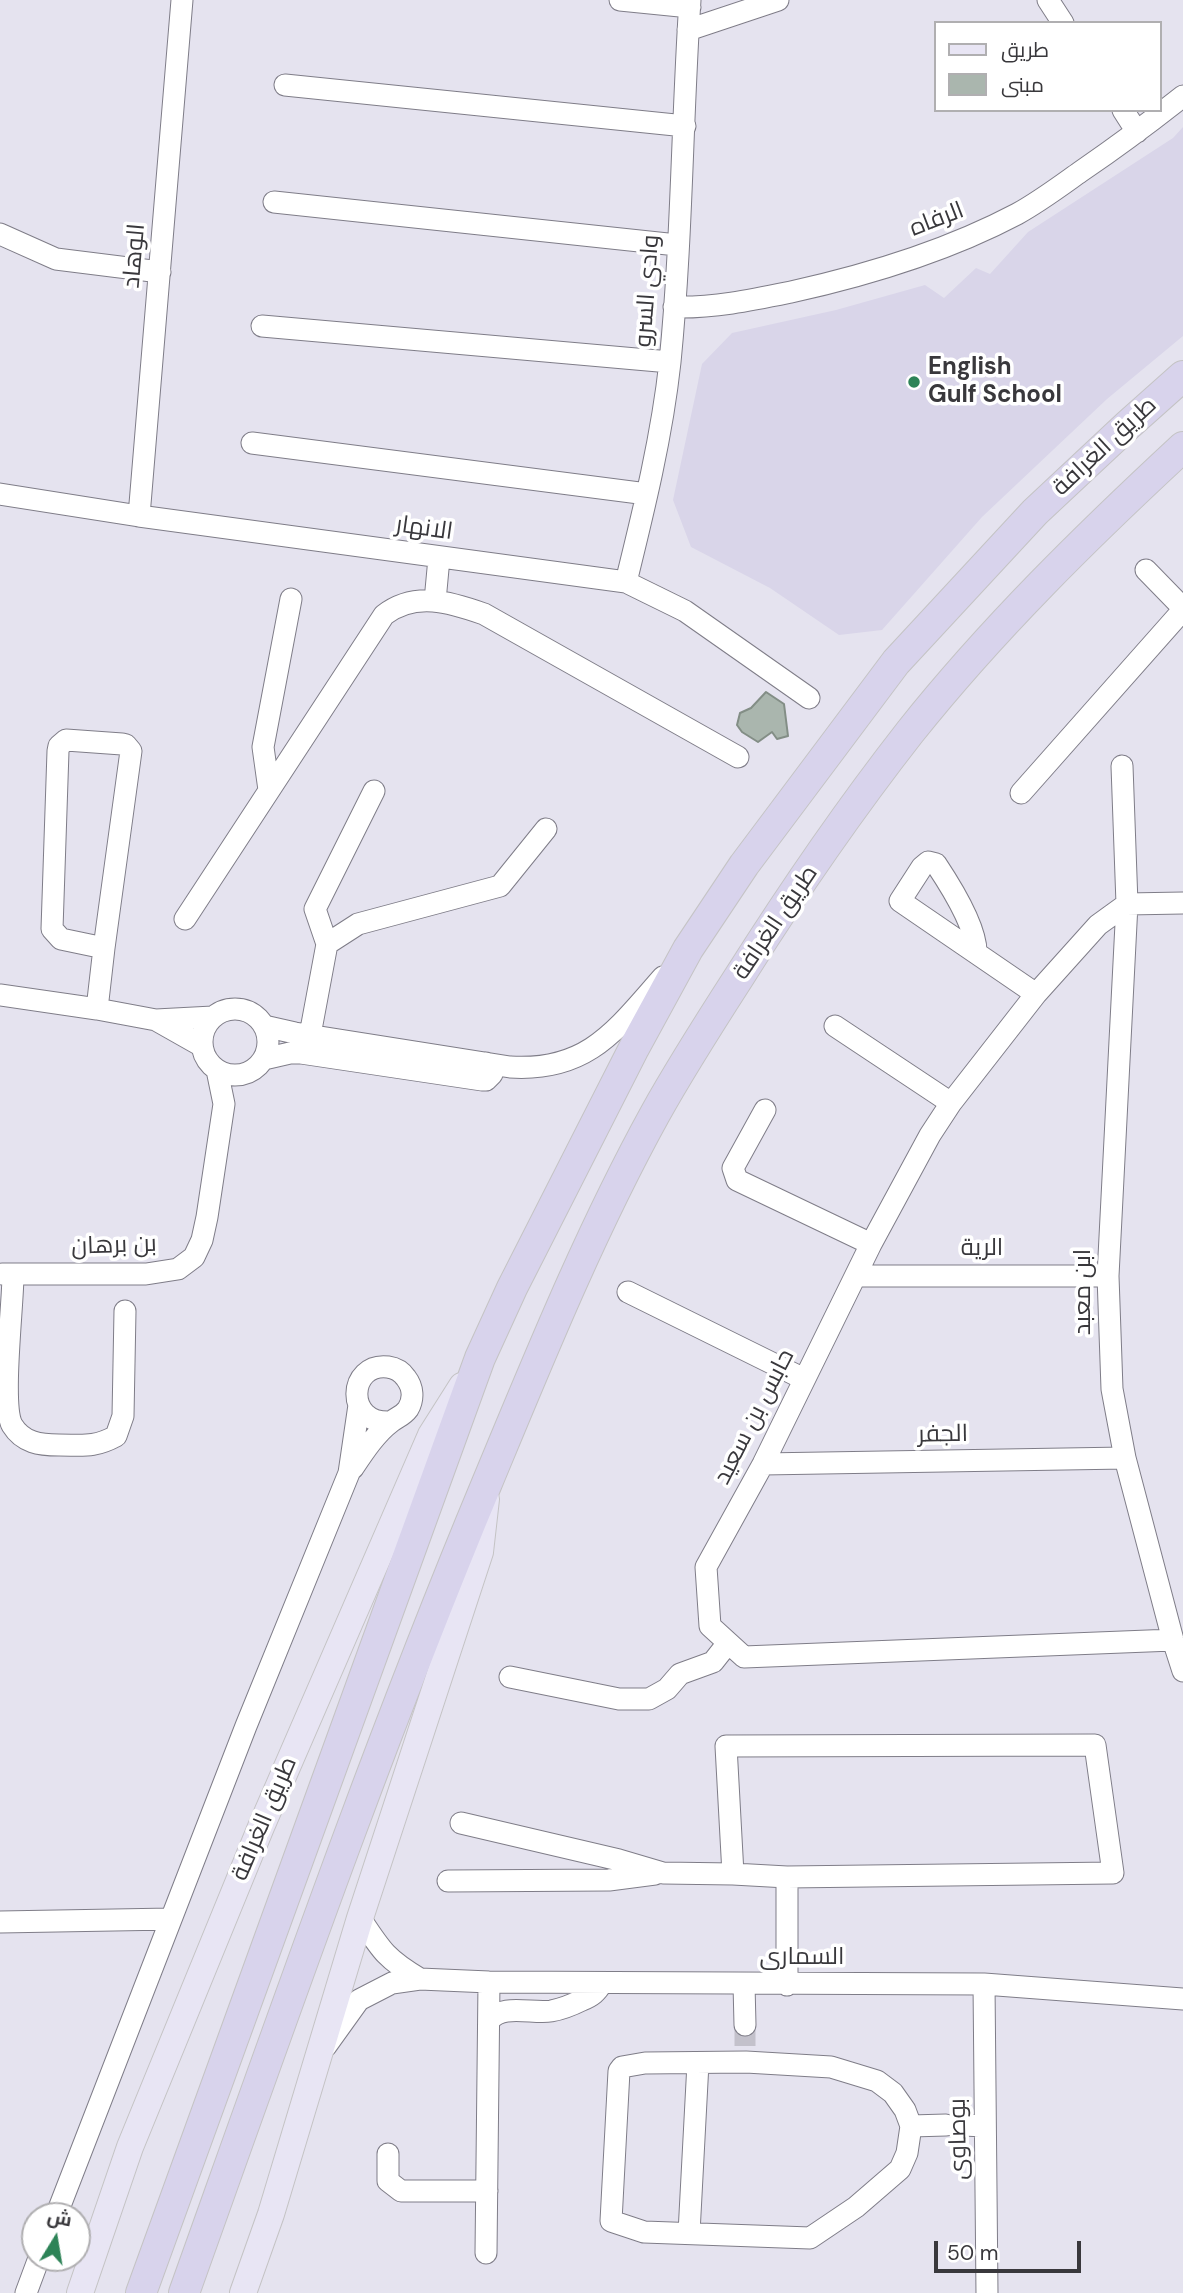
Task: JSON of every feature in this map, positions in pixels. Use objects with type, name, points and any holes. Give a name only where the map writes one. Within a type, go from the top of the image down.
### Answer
[{"type":"highway","name":"طريق الغرافة","points":[[141,2293],[480,1358],[589,1134],[688,949],[744,865],[896,662],[1035,512],[1183,376]]},
{"type":"highway","name":"طريق الغرافة","points":[[184,2293],[351,1828],[433,1612],[537,1361],[609,1202],[687,1058],[774,923],[863,794],[922,719],[1062,562],[1183,447]]},
{"type":"main road","name":"طريق الغرافة","points":[[80,2293],[130,2147],[261,1826],[431,1435],[480,1358]]},
{"type":"main road","name":"طريق الغرافة","points":[[243,2293],[271,2214],[360,1918],[480,1552],[488,1480]]},
{"type":"street","name":"الوهاد","points":[[139,516],[182,0]]},
{"type":"street","points":[[620,0],[690,3]]},
{"type":"street","points":[[688,30],[778,0]]},
{"type":"street","points":[[1048,0],[1062,21]]},
{"type":"street","name":"وادي السرو","points":[[626,582],[647,494],[670,362],[690,3]]},
{"type":"street","points":[[285,85],[685,126]]},
{"type":"street","name":"الرفاه","points":[[674,307],[701,308],[728,304],[839,282],[941,247],[1019,213],[1137,132],[1183,96]]},
{"type":"street","points":[[1124,112],[1137,132]]},
{"type":"street","points":[[274,202],[677,245]]},
{"type":"street","points":[[0,234],[56,259],[160,272]]},
{"type":"street","points":[[262,326],[670,362]]},
{"type":"street","points":[[252,443],[647,494]]},
{"type":"street","name":"الانهار","points":[[0,494],[139,516],[626,582],[685,611],[809,698]]},
{"type":"street","points":[[435,601],[439,558]]},
{"type":"street","points":[[1021,793],[1183,609],[1146,570]]},
{"type":"street","points":[[269,790],[263,747],[291,599]]},
{"type":"street","points":[[185,919],[384,615],[397,605],[412,601],[435,601],[484,614],[738,757]]},
{"type":"street","points":[[97,1009],[131,751],[122,744],[66,740],[58,751],[52,929],[61,939],[104,948]]},
{"type":"street","name":"ابن معبد","points":[[1122,766],[1127,904],[1108,1276],[1112,1389],[1125,1458],[1183,1671]]},
{"type":"street","points":[[310,1035],[327,944],[315,909],[374,791]]},
{"type":"street","points":[[327,944],[358,924],[500,886],[546,829]]},
{"type":"street","points":[[976,953],[974,932],[936,863],[928,862],[900,901],[1035,994]]},
{"type":"street","points":[[1127,904],[1183,903]]},
{"type":"street","name":"حابس بن سعيد","points":[[728,1643],[710,1626],[706,1567],[763,1464],[871,1244],[930,1135],[951,1103],[1035,994],[1098,925],[1127,904]]},
{"type":"street","points":[[264,1026],[531,1069],[574,1059],[591,1050],[628,1016],[688,949]]},
{"type":"street","points":[[0,995],[156,1020],[214,1017],[231,1009],[241,1009],[258,1018],[264,1026],[269,1046],[264,1059],[254,1070],[240,1075],[224,1074],[204,1055],[204,1030],[214,1017]]},
{"type":"street","points":[[156,1020],[202,1046]]},
{"type":"street","points":[[835,1026],[951,1103]]},
{"type":"street","points":[[264,1059],[279,1054],[301,1053],[482,1080],[490,1077],[492,1073],[490,1065],[486,1063]]},
{"type":"street","name":"بن برهان","points":[[7,1275],[146,1274],[178,1269],[194,1257],[202,1240],[207,1217],[224,1104],[217,1070]]},
{"type":"street","name":"بن برهان","points":[[224,1104],[240,1075]]},
{"type":"street","points":[[765,1110],[733,1168],[737,1180],[871,1244]]},
{"type":"street","points":[[7,1275],[7,1402],[12,1424],[24,1439],[41,1445],[100,1445],[116,1436],[122,1416],[125,1311]]},
{"type":"street","name":"الرية","points":[[856,1276],[1108,1276]]},
{"type":"street","points":[[628,1292],[804,1379]]},
{"type":"street","points":[[349,1473],[391,1422],[408,1410],[412,1400],[412,1390],[401,1372],[392,1367],[381,1367],[363,1376],[356,1395],[364,1414],[381,1422],[391,1422]]},
{"type":"street","points":[[61,2202],[246,1726],[349,1473],[359,1405]]},
{"type":"street","name":"الجفر","points":[[763,1464],[1125,1458]]},
{"type":"street","points":[[509,1677],[620,1699],[649,1699],[667,1689],[680,1674],[713,1662],[728,1643],[744,1657],[1173,1640]]},
{"type":"street","points":[[448,1881],[609,1880],[663,1873],[787,1877],[1113,1873],[1095,1745],[726,1746],[733,1874]]},
{"type":"street","points":[[461,1824],[619,1860],[663,1873]]},
{"type":"street","points":[[787,1877],[787,1984]]},
{"type":"street","points":[[360,1918],[386,1956],[420,1979]]},
{"type":"street","points":[[0,1922],[171,1919]]},
{"type":"street","name":"السمارى","points":[[320,2053],[359,2000],[392,1983],[420,1979],[489,1982],[984,1984],[1183,1999]]},
{"type":"street","points":[[486,2253],[489,1982]]},
{"type":"street","points":[[489,2021],[495,2014],[503,2011],[547,2011],[564,2008],[592,1995],[602,1983]]},
{"type":"street","points":[[744,1984],[745,2025]]},
{"type":"street","name":"بوصاوى","points":[[984,1984],[987,2293]]},
{"type":"street","points":[[745,2054],[831,2067],[877,2081],[893,2093],[905,2110],[911,2126],[907,2153],[900,2169],[856,2207],[810,2238],[644,2232],[611,2221],[619,2071],[622,2067],[645,2063],[698,2063],[745,2054]]},
{"type":"street","points":[[689,2233],[698,2063]]},
{"type":"street","points":[[911,2126],[985,2126]]},
{"type":"street","points":[[388,2154],[388,2180],[401,2191],[487,2192]]},
{"type":"street","points":[[26,2293],[34,2272]]},
{"type":"shaded area","name":"English Gulf School","points":[[1183,127],[1183,336],[1107,399],[982,517],[882,630],[839,635],[770,588],[691,547],[673,500],[702,364],[732,333],[836,310],[925,285],[944,298],[976,268],[990,274],[1028,232],[1173,138]]},
{"type":"building","points":[[766,692],[784,704],[788,736],[777,739],[772,732],[758,742],[742,732],[737,725],[740,713],[751,708]]},
{"type":"tunnel","points":[[745,2025],[745,2047]]},
{"type":"place","name":"English Gulf School","points":[[914,382]]}]
